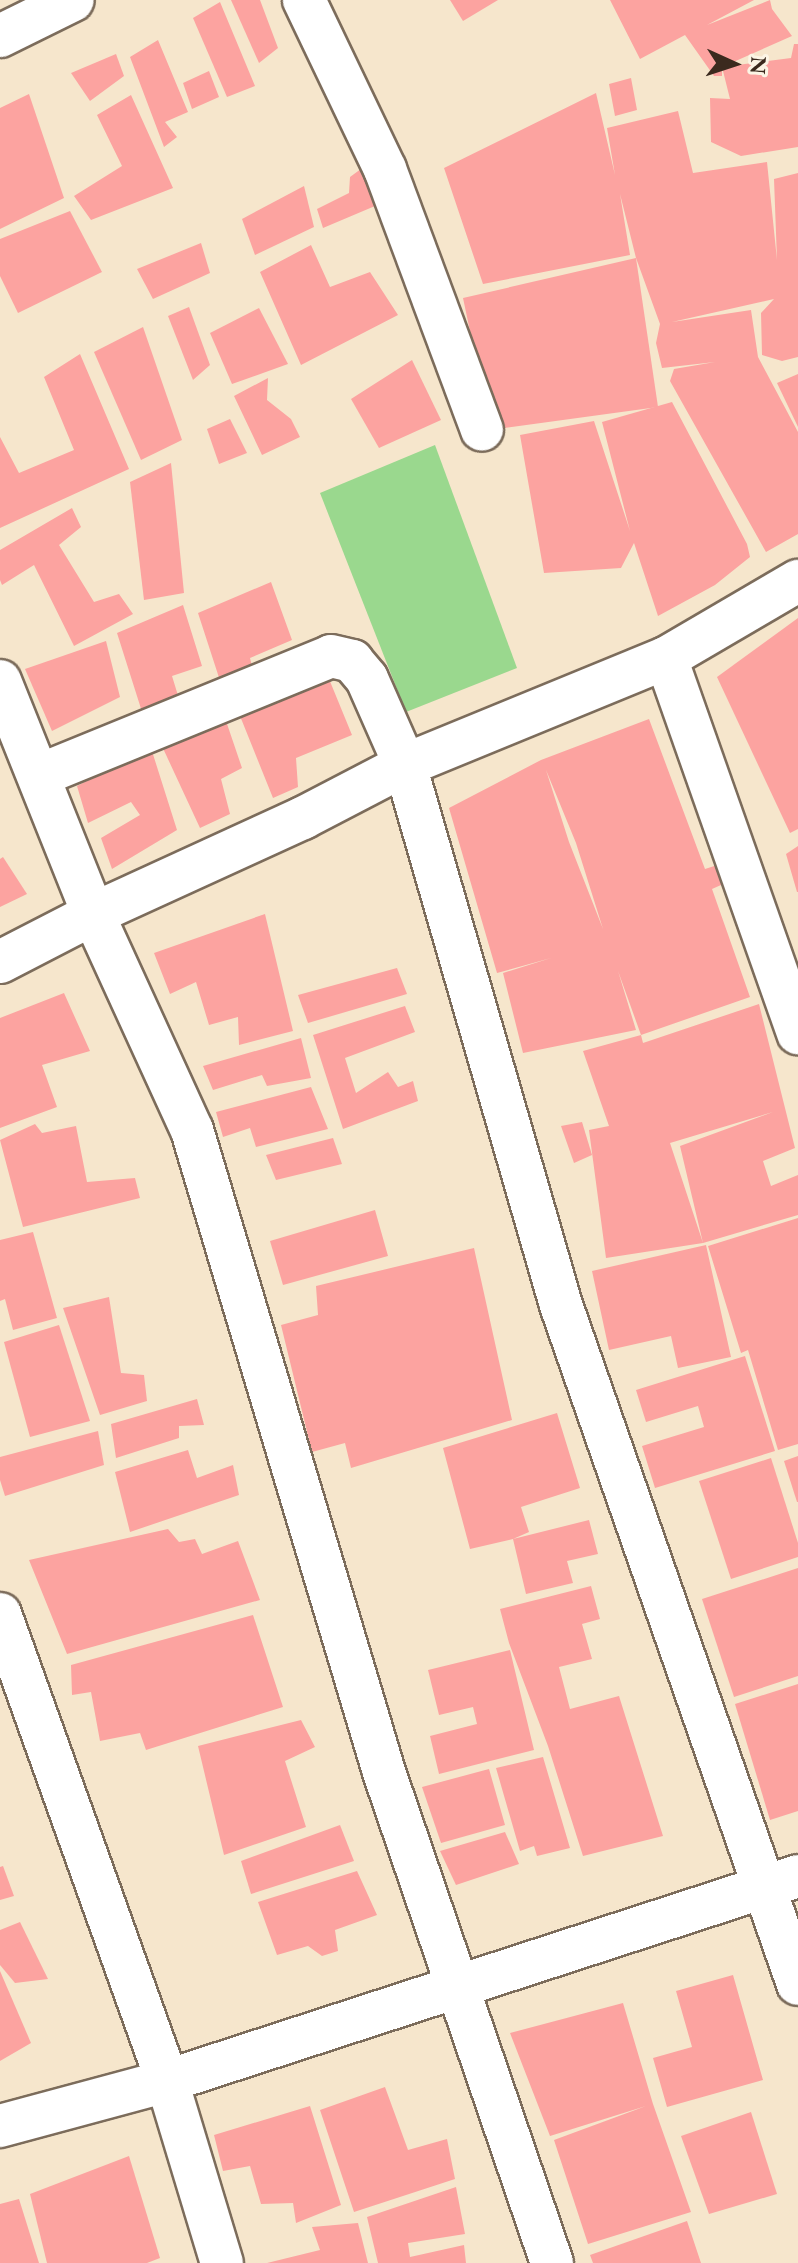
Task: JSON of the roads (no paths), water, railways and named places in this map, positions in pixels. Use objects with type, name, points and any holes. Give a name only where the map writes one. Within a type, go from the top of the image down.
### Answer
[{"type":"street","points":[[0,36],[73,0]]},
{"type":"street","points":[[304,0],[385,169],[482,430]]},
{"type":"street","points":[[0,962],[93,914],[303,818],[405,765],[666,658],[798,581]]},
{"type":"street","points":[[40,775],[331,656],[352,661],[367,679],[405,765],[561,1305],[782,1882],[798,1984]]},
{"type":"street","points":[[666,658],[798,1033]]},
{"type":"street","points":[[0,681],[93,914],[192,1130],[384,1772],[552,2263]]},
{"type":"street","points":[[0,1614],[167,2081],[222,2263]]},
{"type":"street","points":[[0,2126],[167,2081],[782,1882]]}]
